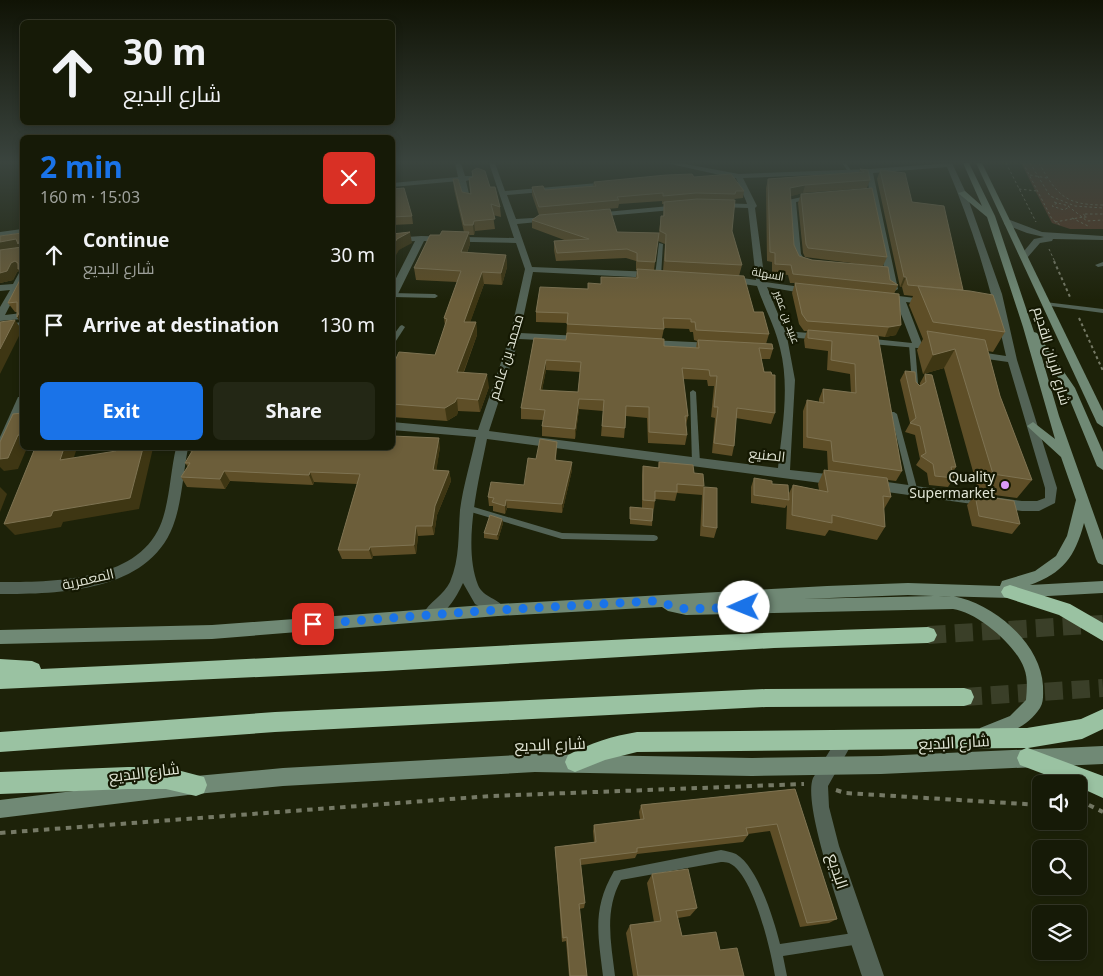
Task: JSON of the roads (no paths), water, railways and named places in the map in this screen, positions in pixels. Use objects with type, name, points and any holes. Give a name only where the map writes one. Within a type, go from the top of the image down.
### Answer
[{"type":"highway","points":[[1010,592],[1064,609],[1103,633]]},
{"type":"highway","points":[[0,680],[386,662],[774,640],[928,635]]},
{"type":"highway","points":[[0,668],[90,675]]},
{"type":"highway","points":[[0,742],[275,722],[766,698],[964,697]]},
{"type":"highway","points":[[575,762],[612,746],[637,742],[970,740],[1056,735],[1082,729],[1103,718]]},
{"type":"highway","points":[[1027,758],[1063,770],[1103,787]]},
{"type":"highway","points":[[0,783],[166,778],[196,785]]},
{"type":"main road","points":[[981,209],[991,216]]},
{"type":"main road","name":"شارع الريان القديم","points":[[987,209],[1028,327],[1066,454],[1103,559]]},
{"type":"main road","name":"شارع الريان القديم","points":[[1001,209],[1103,423]]},
{"type":"main road","points":[[1028,327],[1070,388],[1103,466]]},
{"type":"main road","points":[[1033,426],[1066,454]]},
{"type":"main road","points":[[0,637],[212,632],[430,614],[653,601],[827,592],[994,588],[1044,576],[1058,565],[1069,549],[1078,525],[1082,501]]},
{"type":"main road","points":[[966,590],[1010,592],[1103,587]]},
{"type":"main road","points":[[653,601],[686,609],[936,602],[962,604],[986,617],[1017,644],[1031,664],[1035,681],[1034,703],[1016,722],[970,740]]},
{"type":"main road","name":"شارع البديع","points":[[0,809],[196,785],[283,778],[575,762],[752,767],[830,766],[1103,755]]},
{"type":"street","name":"محمد بن عاصم","points":[[430,614],[446,602],[457,586],[465,554],[467,508],[482,434],[515,336],[529,269],[508,209]]},
{"type":"street","points":[[590,215],[658,209]]},
{"type":"street","name":"عبيد بن عمير","points":[[753,209],[761,284],[782,334],[781,349],[790,374],[784,472]]},
{"type":"street","points":[[793,209],[797,258],[803,263],[810,264]]},
{"type":"street","points":[[873,209],[886,272],[893,289]]},
{"type":"street","points":[[967,209],[1033,426]]},
{"type":"street","points":[[513,222],[561,218]]},
{"type":"street","points":[[1007,222],[1044,238],[1103,238]]},
{"type":"street","points":[[0,234],[20,232]]},
{"type":"street","points":[[395,291],[421,238]]},
{"type":"street","points":[[395,241],[421,238],[520,241]]},
{"type":"street","points":[[1024,256],[1032,246],[1044,238]]},
{"type":"street","points":[[529,269],[663,276]]},
{"type":"street","points":[[20,279],[0,317],[20,316]]},
{"type":"street","name":"السهلة","points":[[720,279],[816,292]]},
{"type":"street","points":[[0,288],[16,286]]},
{"type":"street","points":[[872,296],[937,303]]},
{"type":"street","points":[[900,299],[915,345]]},
{"type":"street","points":[[0,328],[20,325]]},
{"type":"street","points":[[782,334],[828,338]]},
{"type":"street","points":[[515,336],[592,340]]},
{"type":"street","points":[[856,340],[915,345],[946,350]]},
{"type":"street","points":[[641,342],[728,347]]},
{"type":"street","points":[[965,353],[1012,360]]},
{"type":"street","points":[[0,450],[20,405]]},
{"type":"street","points":[[395,426],[482,434]]},
{"type":"street","name":"الصنيع","points":[[482,434],[696,463],[784,472],[1022,506],[1039,506],[1048,504],[1052,496],[1033,426]]},
{"type":"street","name":"المعمرية","points":[[0,588],[67,586],[116,574],[138,562],[154,548],[166,527],[182,450]]},
{"type":"street","name":"محمد بن عاصم","points":[[465,554],[471,587],[480,600],[498,610]]},
{"type":"street","points":[[830,766],[846,740]]},
{"type":"street","name":"البديع","points":[[830,766],[819,784],[820,807],[830,846],[873,976]]},
{"type":"lane","points":[[661,244],[663,276]]},
{"type":"lane","points":[[395,295],[435,296]]},
{"type":"lane","points":[[1045,304],[1103,311]]},
{"type":"lane","points":[[395,338],[402,327]]},
{"type":"lane","points":[[915,345],[916,391]]},
{"type":"lane","points":[[694,392],[696,463]]},
{"type":"lane","points":[[894,414],[914,492]]},
{"type":"lane","points":[[467,508],[562,536],[654,538]]},
{"type":"lane","points":[[609,976],[603,922],[608,890],[618,875],[721,856],[732,859],[744,870],[756,894],[778,951],[781,976]]},
{"type":"lane","points":[[778,951],[860,938]]},
{"type":"tunnel","points":[[928,635],[1103,624]]},
{"type":"tunnel","points":[[964,697],[1103,688]]},
{"type":"place","name":"Quality Supermarket","points":[[1005,485]]}]
